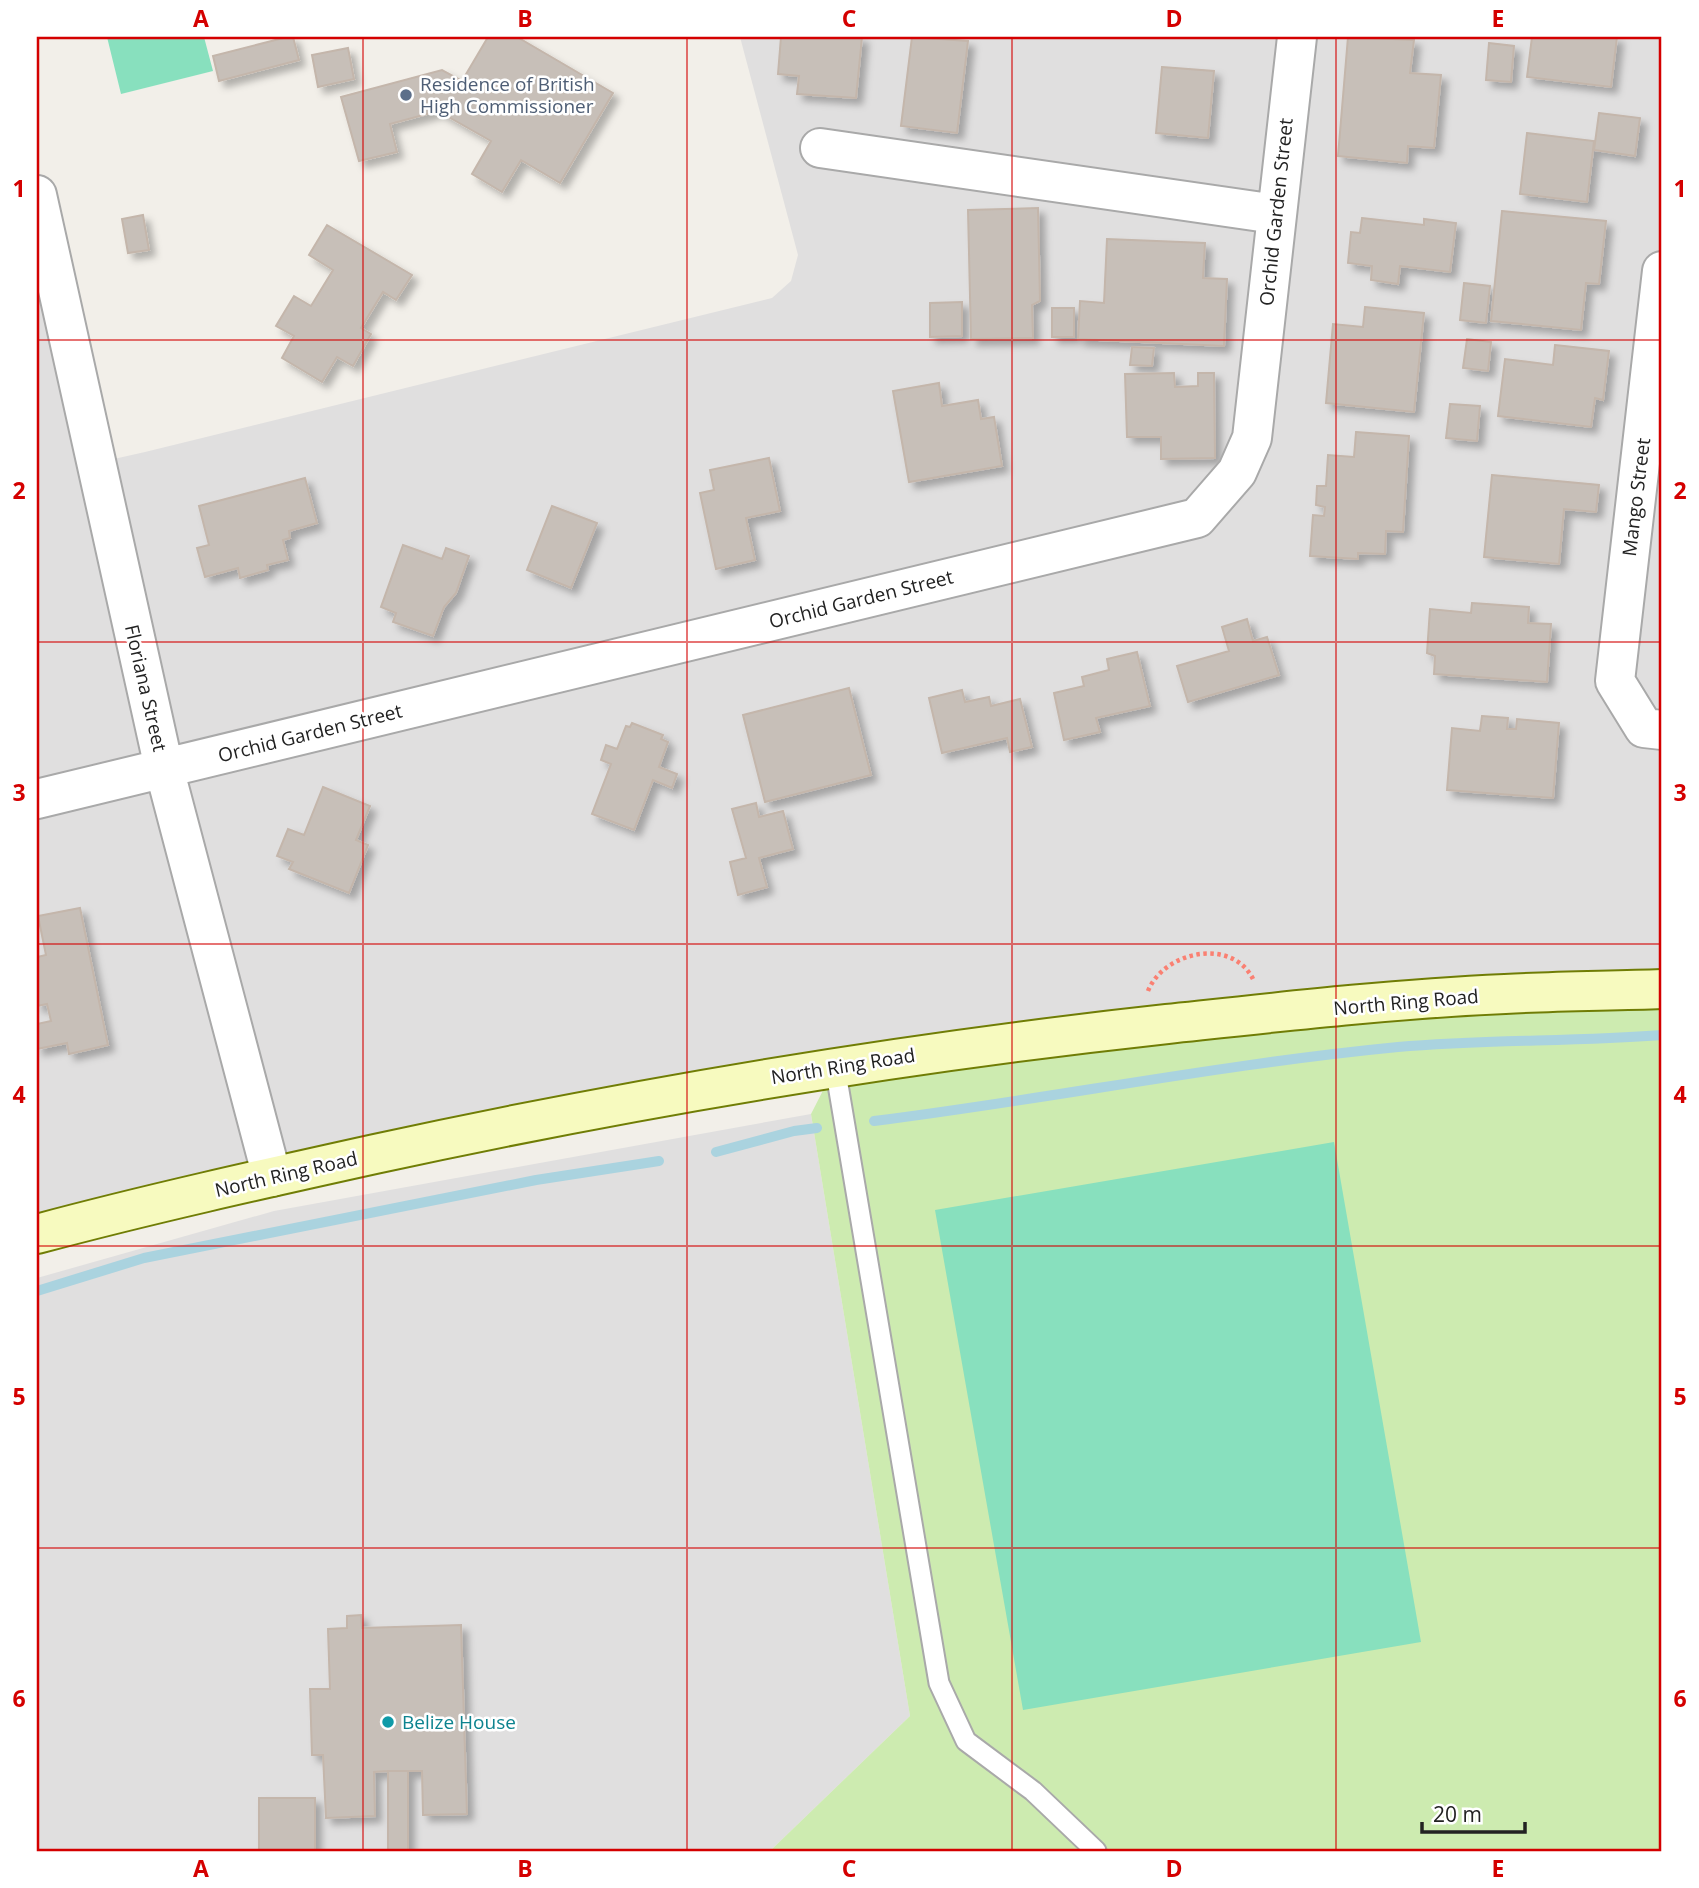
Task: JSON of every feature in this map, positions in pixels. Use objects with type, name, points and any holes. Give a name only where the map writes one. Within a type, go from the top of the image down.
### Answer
[{"type":"main road","name":"North Ring Road","points":[[37,1234],[272,1177],[507,1126],[678,1093],[835,1067],[1011,1041],[1278,1012],[1503,994],[1662,989]]},
{"type":"street","name":"Orchid Garden Street","points":[[37,799],[1197,518],[1237,472],[1252,438],[1275,214],[1297,37]]},
{"type":"street","points":[[820,148],[1275,214]]},
{"type":"street","name":"Floriana Street","points":[[37,195],[48,303],[164,768],[272,1177]]},
{"type":"street","name":"Mango Street","points":[[1662,271],[1615,681],[1644,728],[1662,730]]},
{"type":"lane","points":[[835,1067],[939,1683],[966,1741],[1033,1791],[1096,1851]]},
{"type":"path","points":[[1144,1002],[1151,984],[1172,962],[1207,954],[1224,955],[1238,960],[1248,970],[1256,990]]},
{"type":"shaded area","points":[[740,37],[1662,37],[1662,989],[1011,1041],[37,1243],[37,194],[96,463],[772,298],[791,281],[798,255]]},
{"type":"shaded area","points":[[811,1114],[910,1716],[770,1851],[37,1851],[37,1278],[274,1211]]},
{"type":"green space","points":[[107,37],[204,37],[213,71],[121,94]]},
{"type":"green space","points":[[1662,989],[1662,1851],[770,1851],[910,1716],[811,1114],[835,1067]]},
{"type":"green space","points":[[1334,1142],[1421,1642],[1023,1710],[935,1210]]},
{"type":"building","points":[[293,37],[299,60],[219,81],[213,56]]},
{"type":"building","points":[[488,37],[517,37],[613,93],[560,183],[521,160],[502,192],[472,174],[491,141],[438,111],[390,124],[397,152],[359,161],[341,97],[442,70],[462,81]]},
{"type":"building","points":[[781,37],[862,37],[856,98],[797,94],[799,76],[778,74]]},
{"type":"building","points":[[912,37],[968,41],[957,133],[901,126]]},
{"type":"building","points":[[1348,37],[1414,40],[1410,73],[1441,75],[1434,148],[1408,146],[1407,163],[1338,156]]},
{"type":"building","points":[[1532,37],[1617,37],[1611,87],[1527,77]]},
{"type":"building","points":[[1489,43],[1514,46],[1511,82],[1486,80]]},
{"type":"building","points":[[348,48],[354,79],[318,87],[312,55]]},
{"type":"building","points":[[1162,67],[1214,71],[1208,138],[1156,133]]},
{"type":"building","points":[[1599,113],[1640,118],[1635,156],[1594,150]]},
{"type":"building","points":[[1527,133],[1594,141],[1587,202],[1520,194]]},
{"type":"building","points":[[1038,208],[1040,301],[1032,305],[1033,338],[971,339],[968,210]]},
{"type":"building","points":[[1502,211],[1606,221],[1599,284],[1586,283],[1581,330],[1491,321]]},
{"type":"building","points":[[143,215],[149,250],[128,253],[122,219]]},
{"type":"building","points":[[1362,218],[1424,225],[1424,219],[1456,223],[1450,272],[1400,266],[1398,284],[1371,280],[1372,266],[1348,263],[1351,232],[1360,233]]},
{"type":"building","points":[[327,225],[412,275],[396,300],[383,292],[361,328],[371,334],[353,366],[337,357],[322,382],[282,358],[294,336],[276,326],[294,296],[311,306],[333,270],[309,255]]},
{"type":"building","points":[[1107,239],[1205,243],[1203,278],[1227,279],[1224,346],[1078,339],[1080,301],[1104,303]]},
{"type":"building","points":[[1464,283],[1490,286],[1486,323],[1460,320]]},
{"type":"building","points":[[962,302],[962,336],[930,337],[930,303]]},
{"type":"building","points":[[1365,307],[1424,313],[1414,412],[1326,403],[1333,324],[1363,327]]},
{"type":"building","points":[[1052,308],[1074,308],[1074,337],[1052,337]]},
{"type":"building","points":[[1467,339],[1491,342],[1488,371],[1463,368]]},
{"type":"building","points":[[1555,345],[1609,351],[1603,400],[1595,398],[1591,427],[1498,416],[1505,359],[1553,365]]},
{"type":"building","points":[[1132,347],[1154,348],[1152,366],[1130,365]]},
{"type":"building","points":[[1174,373],[1175,387],[1198,386],[1198,373],[1214,373],[1215,458],[1161,459],[1161,437],[1127,437],[1125,374]]},
{"type":"building","points":[[939,383],[942,406],[978,400],[981,419],[994,417],[1002,466],[909,482],[893,391]]},
{"type":"building","points":[[1450,404],[1480,406],[1477,441],[1446,438]]},
{"type":"building","points":[[1356,432],[1409,436],[1403,532],[1386,531],[1385,554],[1358,553],[1358,559],[1310,556],[1313,515],[1324,516],[1325,507],[1316,505],[1317,486],[1326,486],[1328,455],[1354,457]]},
{"type":"building","points":[[769,458],[780,511],[746,518],[755,560],[716,569],[700,493],[714,490],[710,470]]},
{"type":"building","points":[[1492,475],[1599,485],[1596,512],[1564,509],[1559,564],[1484,557]]},
{"type":"building","points":[[305,478],[317,523],[289,531],[290,538],[283,540],[288,560],[267,565],[268,570],[240,578],[238,568],[205,577],[197,548],[209,545],[199,506]]},
{"type":"building","points":[[552,506],[597,523],[571,588],[527,570]]},
{"type":"building","points":[[403,545],[442,559],[446,548],[469,556],[456,593],[444,607],[433,636],[393,622],[396,613],[381,607]]},
{"type":"building","points":[[1472,603],[1529,607],[1528,623],[1551,624],[1547,682],[1434,674],[1435,656],[1427,653],[1430,609],[1471,613]]},
{"type":"building","points":[[1247,619],[1253,641],[1267,637],[1279,675],[1188,702],[1177,666],[1229,651],[1222,627]]},
{"type":"building","points":[[1137,652],[1150,706],[1096,718],[1100,732],[1064,740],[1054,693],[1084,686],[1082,677],[1109,670],[1107,659]]},
{"type":"building","points":[[849,688],[871,775],[765,802],[743,715]]},
{"type":"building","points":[[962,690],[965,702],[989,697],[991,706],[1020,699],[1032,747],[1010,752],[1007,738],[942,753],[929,698]]},
{"type":"building","points":[[1482,716],[1508,718],[1507,729],[1516,729],[1517,719],[1559,723],[1553,798],[1447,790],[1452,728],[1480,731]]},
{"type":"building","points":[[632,723],[663,735],[661,739],[668,742],[659,767],[677,774],[672,788],[653,780],[634,830],[592,814],[611,764],[601,760],[606,745],[617,749],[626,726],[630,727]]},
{"type":"building","points":[[323,787],[370,806],[356,840],[368,845],[349,893],[289,869],[293,862],[277,856],[288,829],[304,835]]},
{"type":"building","points":[[756,803],[759,817],[783,811],[793,849],[759,858],[767,887],[738,895],[730,862],[746,858],[732,809]]},
{"type":"building","points":[[80,908],[108,1045],[69,1054],[67,1043],[37,1049],[37,1024],[51,1021],[47,1004],[37,1006],[37,957],[46,955],[38,916]]},
{"type":"building","name":"Belize House","points":[[361,1615],[362,1628],[461,1625],[467,1814],[423,1815],[422,1771],[388,1771],[374,1772],[375,1816],[326,1818],[323,1755],[312,1755],[310,1689],[330,1689],[328,1629],[347,1628],[347,1616]]},
{"type":"building","points":[[388,1771],[408,1771],[408,1851],[388,1851]]},
{"type":"building","points":[[259,1798],[315,1798],[315,1851],[259,1851]]},
{"type":"waterway","points":[[874,1121],[1332,1054],[1431,1044],[1662,1035]]},
{"type":"waterway","points":[[716,1152],[794,1131],[817,1128]]},
{"type":"waterway","points":[[37,1291],[144,1258],[536,1180],[659,1161]]},
{"type":"place","name":"Residence of British High Commissioner","points":[[406,95]]},
{"type":"place","name":"Belize House","points":[[388,1722]]}]
